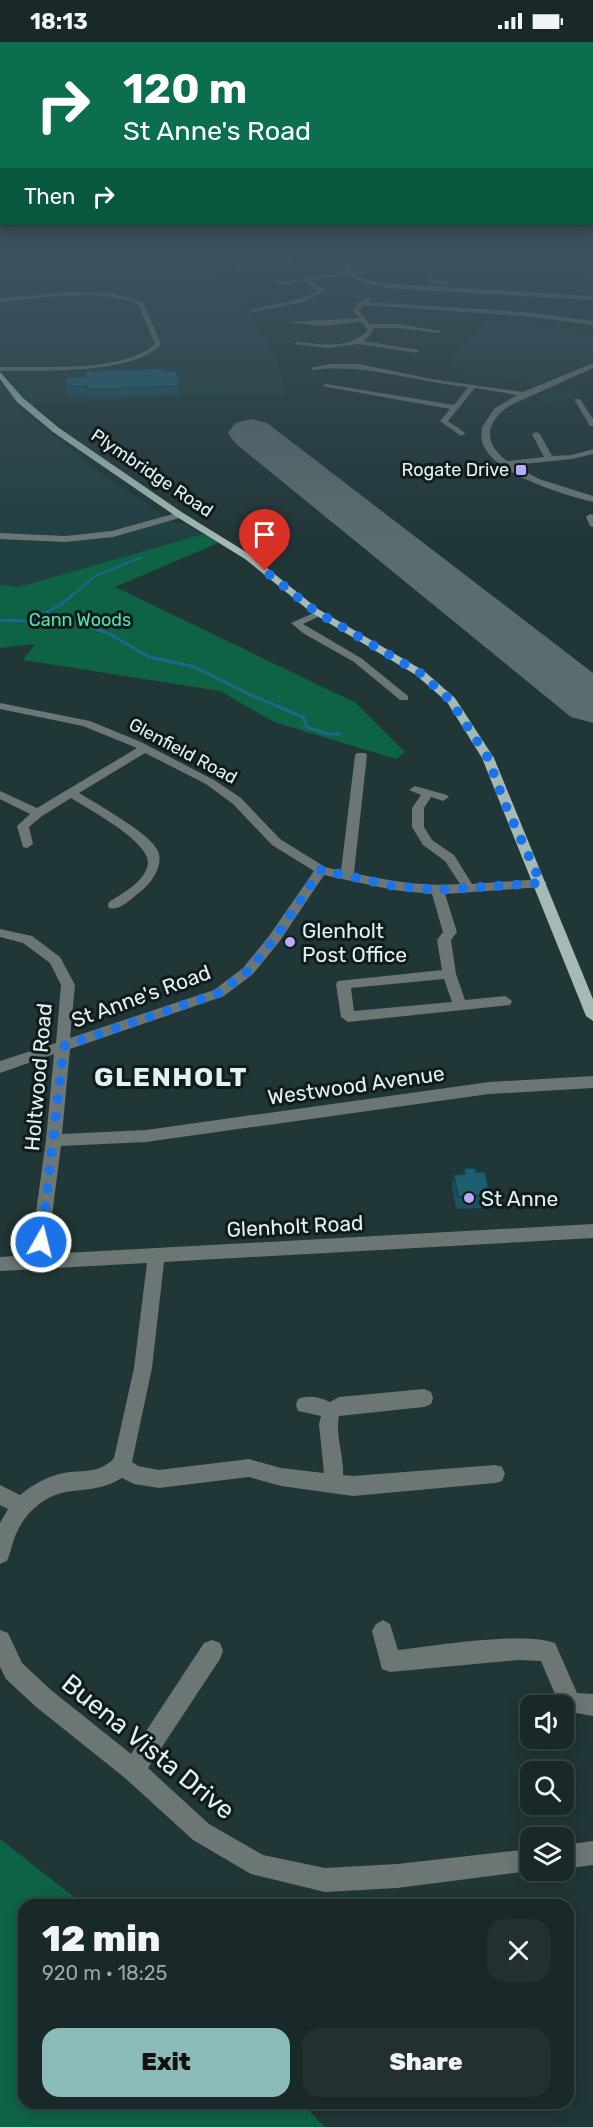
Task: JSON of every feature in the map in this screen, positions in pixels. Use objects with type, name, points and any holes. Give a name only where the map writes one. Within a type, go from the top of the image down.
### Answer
[{"type":"main road","name":"Plymbridge Road","points":[[0,374],[20,400],[56,430],[180,515],[248,557],[319,614],[420,673],[450,700],[488,758],[504,802],[541,883],[593,1016]]},
{"type":"street","points":[[0,369],[117,364],[143,357],[155,350]]},
{"type":"street","points":[[412,350],[417,351]]},
{"type":"street","points":[[593,365],[501,407],[486,427],[489,446],[505,464],[521,475],[548,487],[593,499]]},
{"type":"street","points":[[313,368],[368,366],[419,379],[527,394]]},
{"type":"street","points":[[331,386],[454,407]]},
{"type":"street","points":[[461,434],[444,421],[473,386]]},
{"type":"street","points":[[593,408],[580,404],[593,424]]},
{"type":"street","points":[[536,434],[548,458]]},
{"type":"street","points":[[505,464],[590,455]]},
{"type":"street","points":[[0,536],[64,539],[114,534],[180,515]]},
{"type":"street","points":[[319,614],[296,623],[305,632],[340,649],[380,675],[404,698]]},
{"type":"street","name":"Glenfield Road","points":[[0,706],[86,723],[145,748],[210,782],[237,801],[276,842],[321,870],[393,886],[437,890],[467,886],[541,883]]},
{"type":"street","points":[[27,844],[23,826],[38,813],[145,748]]},
{"type":"street","points":[[347,877],[361,755]]},
{"type":"street","points":[[443,797],[421,792],[418,827],[427,842],[450,858],[467,886]]},
{"type":"street","points":[[71,793],[132,832],[152,851],[154,864],[143,884],[114,905]]},
{"type":"street","points":[[0,795],[38,813]]},
{"type":"street","name":"St Anne's Road","points":[[0,1067],[219,993],[248,971],[274,939],[321,870]]},
{"type":"street","points":[[437,890],[450,932],[444,940],[449,974],[460,1006]]},
{"type":"street","name":"Holtwood Road","points":[[0,933],[27,939],[55,960],[68,985],[54,1140],[38,1262]]},
{"type":"street","points":[[449,974],[343,984],[348,1017],[505,1001]]},
{"type":"street","name":"Westwood Avenue","points":[[54,1140],[146,1136],[489,1088],[593,1082]]},
{"type":"street","name":"Glenholt Road","points":[[0,1264],[593,1231]]},
{"type":"street","points":[[0,1554],[12,1516],[43,1490],[60,1483],[86,1482],[106,1476],[120,1465],[140,1396],[156,1257]]},
{"type":"street","points":[[333,1485],[334,1462],[328,1424],[331,1411],[339,1406],[424,1398]]},
{"type":"street","points":[[305,1405],[319,1406],[331,1411]]},
{"type":"street","points":[[120,1465],[134,1475],[159,1479],[249,1468],[281,1477],[353,1486],[495,1474]]},
{"type":"street","points":[[0,1495],[22,1506]]},
{"type":"street","points":[[383,1631],[390,1661],[519,1649],[548,1652],[560,1688],[571,1703],[593,1706]]},
{"type":"street","name":"Buena Vista Drive","points":[[0,1641],[2,1650],[14,1671],[133,1770],[201,1832],[259,1866],[325,1880],[397,1876],[520,1862]]},
{"type":"street","points":[[133,1770],[212,1651]]},
{"type":"street","points":[[574,1856],[593,1853]]},
{"type":"shaded area","points":[[0,350],[272,350],[286,395],[180,396],[16,406],[95,469],[175,523],[182,523],[203,534],[19,587],[0,585]]},
{"type":"shaded area","points":[[459,350],[593,350],[593,360],[537,384],[447,369]]},
{"type":"shaded area","points":[[571,389],[583,396],[546,403],[535,396]]},
{"type":"green space","name":"Cann Woods","points":[[203,534],[218,543],[115,587],[356,703],[405,752],[396,759],[274,722],[220,691],[23,660],[35,644],[0,648],[0,585],[19,587]]},
{"type":"green space","points":[[0,1839],[76,1899],[18,1899],[18,2109],[307,2109],[325,2127],[0,2127]]},
{"type":"building","points":[[164,368],[165,371],[177,371],[179,386],[87,390],[87,386],[66,387],[66,377],[86,376],[86,371]]},
{"type":"building","points":[[464,1168],[475,1168],[476,1172],[485,1172],[490,1195],[458,1197],[454,1175],[465,1174]]},
{"type":"waterway","points":[[72,596],[95,576],[142,557]]},
{"type":"waterway","points":[[34,619],[62,604],[73,594]]},
{"type":"waterway","points":[[0,620],[79,623],[110,634],[149,657],[195,667],[251,695],[303,717],[307,727],[328,734],[340,734]]},
{"type":"runway","points":[[251,433],[593,704]]},
{"type":"place","name":"Rogate Drive","points":[[521,470]]},
{"type":"place","name":"Glenholt Post Office","points":[[290,942]]},
{"type":"place","name":"St Anne","points":[[469,1198]]},
{"type":"district","name":"GLENHOLT","points":[[171,1077]]},
{"type":"route","points":[[41,1242],[64,1046],[219,993],[248,971],[274,939],[321,870],[393,886],[437,890],[467,886],[541,883],[504,802],[488,758],[450,700],[420,673],[315,611],[265,571]]}]
